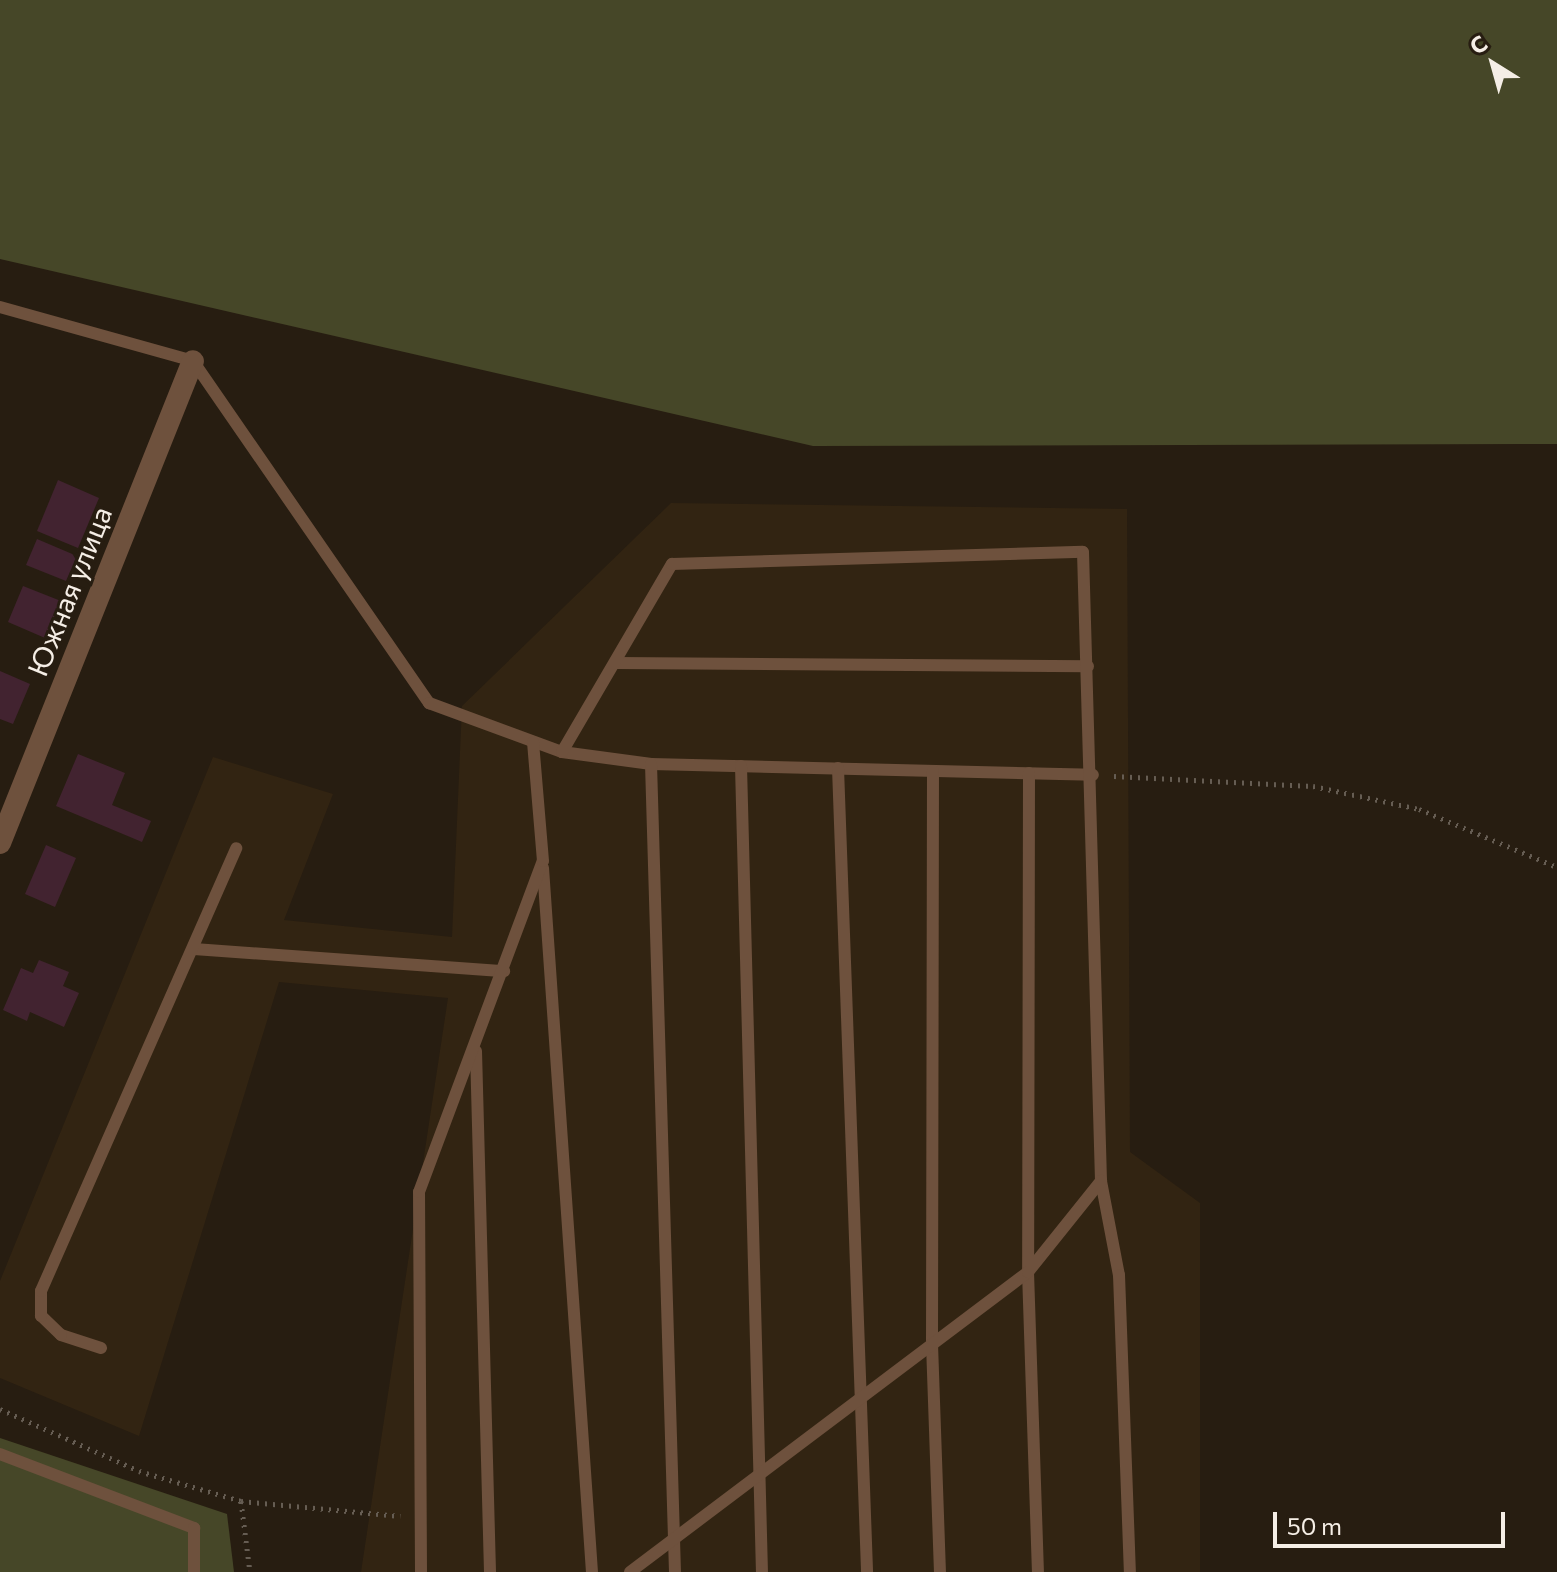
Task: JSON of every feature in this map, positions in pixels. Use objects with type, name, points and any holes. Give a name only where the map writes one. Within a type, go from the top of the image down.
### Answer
[{"type":"street","name":"Южная улица","points":[[0,843],[193,361]]},
{"type":"lane","points":[[0,307],[193,361],[429,703],[562,752],[651,764],[1093,775]]},
{"type":"lane","points":[[562,752],[672,564],[1083,552],[1093,775],[1101,1181],[1119,1275],[1130,1572]]},
{"type":"lane","points":[[615,663],[1088,666]]},
{"type":"lane","points":[[533,742],[592,1572]]},
{"type":"lane","points":[[651,764],[675,1572]]},
{"type":"lane","points":[[741,766],[762,1572]]},
{"type":"lane","points":[[838,768],[867,1572]]},
{"type":"lane","points":[[933,771],[932,1344],[940,1572]]},
{"type":"lane","points":[[1029,773],[1028,1272],[1038,1572]]},
{"type":"lane","points":[[101,1348],[61,1335],[41,1316],[41,1291],[236,848]]},
{"type":"lane","points":[[421,1572],[419,1192],[543,861]]},
{"type":"lane","points":[[194,949],[504,971]]},
{"type":"lane","points":[[476,1045],[490,1572]]},
{"type":"lane","points":[[630,1572],[1028,1272],[1101,1181]]},
{"type":"lane","points":[[0,1454],[194,1528],[194,1572]]},
{"type":"path","points":[[1093,775],[1313,786],[1419,809],[1557,867]]},
{"type":"path","points":[[0,1409],[139,1471],[241,1501],[421,1518]]},
{"type":"path","points":[[241,1501],[250,1572]]},
{"type":"shaded area","points":[[671,503],[1127,509],[1130,1152],[1200,1203],[1200,1572],[361,1572],[448,998],[279,982],[139,1436],[0,1378],[0,1281],[213,757],[333,794],[284,920],[452,937],[462,706]]},
{"type":"green space","points":[[0,0],[1557,0],[1557,444],[813,446],[0,259]]},
{"type":"green space","points":[[0,1438],[227,1514],[234,1572],[0,1572]]},
{"type":"building","points":[[58,480],[99,498],[78,548],[37,531]]},
{"type":"building","points":[[37,539],[77,556],[66,581],[26,565]]},
{"type":"building","points":[[23,586],[61,601],[45,638],[8,622]]},
{"type":"building","points":[[0,671],[30,684],[13,724],[0,719]]},
{"type":"building","points":[[78,754],[125,773],[112,805],[151,821],[142,842],[56,806]]},
{"type":"building","points":[[46,845],[76,858],[55,907],[25,894]]},
{"type":"building","points":[[39,960],[69,972],[63,986],[79,993],[64,1027],[30,1012],[27,1021],[3,1010],[21,968],[33,973]]}]
